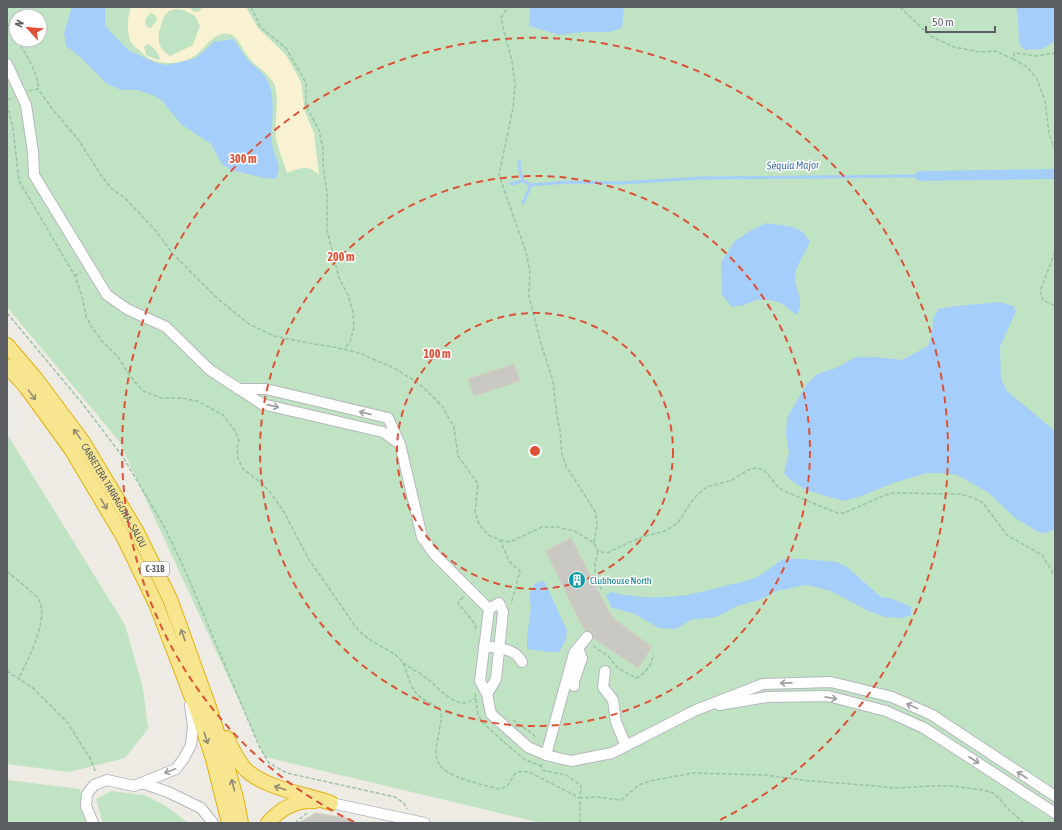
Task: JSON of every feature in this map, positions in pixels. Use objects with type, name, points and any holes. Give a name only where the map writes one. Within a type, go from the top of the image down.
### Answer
[{"type":"highway","name":"CARRETERA TARRAGONA - SALOU","points":[[7,345],[36,379],[82,442],[137,532],[170,599],[222,748],[236,798],[241,823]]},
{"type":"highway","name":"CARRETERA TARRAGONA - SALOU","points":[[7,366],[26,387],[71,449],[124,538],[156,604],[188,685],[212,759],[228,823]]},
{"type":"highway","points":[[190,656],[205,678],[230,746],[246,770],[262,781],[274,786],[331,803]]},
{"type":"highway","points":[[268,823],[280,811],[296,803],[306,801],[331,803]]},
{"type":"street","points":[[7,64],[26,105],[33,152],[34,175],[107,295],[127,309],[166,327],[210,370],[262,404],[383,432],[400,444]]},
{"type":"street","points":[[238,389],[266,389],[388,418]]},
{"type":"street","points":[[383,432],[388,418]]},
{"type":"street","points":[[388,418],[400,444],[422,537],[435,556],[489,609]]},
{"type":"street","points":[[487,694],[496,679],[503,612],[499,604],[489,609]]},
{"type":"street","points":[[489,609],[480,681],[487,694],[491,714],[528,747],[571,761],[612,753],[696,710],[763,684],[831,682],[892,697],[932,715],[1055,796]]},
{"type":"street","points":[[547,752],[574,653],[587,637]]},
{"type":"street","points":[[484,646],[507,650],[520,657],[522,662]]},
{"type":"street","points":[[574,686],[574,681],[582,658],[578,648]]},
{"type":"street","points":[[605,670],[603,686],[614,700],[616,722],[626,746]]},
{"type":"street","points":[[93,823],[86,806],[87,794],[94,784],[107,780],[134,786],[176,769],[184,758],[191,744],[193,726],[188,685]]},
{"type":"street","points":[[696,710],[767,697],[828,696],[886,711],[924,728],[1055,813]]},
{"type":"street","points":[[924,728],[932,715]]},
{"type":"street","points":[[960,750],[968,739]]},
{"type":"street","points":[[142,783],[168,792],[201,808],[213,823]]},
{"type":"street","points":[[331,803],[425,823]]},
{"type":"path","points":[[251,7],[261,28],[286,48],[306,83],[306,106],[319,130],[323,148],[323,165],[327,193],[327,230],[339,278],[348,295],[353,312],[354,327],[350,342],[344,349]]},
{"type":"path","points":[[508,7],[501,18],[512,61],[515,85],[511,122],[499,175],[526,252],[530,271],[529,297],[541,344],[553,381],[562,455],[566,466],[596,513],[597,525],[594,543]]},
{"type":"path","points":[[900,7],[930,36],[954,47],[979,52],[996,51],[1027,67],[1037,79],[1045,101],[1049,133],[1055,150]]},
{"type":"path","points":[[22,48],[39,84],[38,89],[77,138],[107,183],[126,199],[156,231],[173,254],[218,299],[249,324],[274,336],[359,353],[394,368],[416,381],[442,406],[454,427],[458,456],[478,484],[475,512],[479,524],[488,535],[510,542],[542,527],[557,526],[574,531],[594,543],[598,551],[594,569],[595,579],[602,590]]},
{"type":"path","points":[[1013,59],[1014,53],[1036,56],[1055,53]]},
{"type":"path","points":[[21,94],[38,89]]},
{"type":"path","points":[[7,104],[13,128],[19,181],[75,276],[82,296],[86,316],[91,326],[102,341],[118,356],[130,376],[143,391],[162,398],[182,398],[197,401],[223,415],[238,437],[238,458],[243,469],[270,492],[284,512],[308,558],[355,626],[371,641],[384,647],[399,658],[416,693],[440,708],[442,712],[436,746],[440,766],[460,778],[499,789],[504,788],[509,784],[515,773],[519,770],[528,772],[580,798],[597,797],[621,800],[638,785],[650,781],[693,773],[765,775],[810,781],[895,788],[951,786],[993,793],[1024,823]]},
{"type":"path","points":[[1055,176],[1055,182]]},
{"type":"path","points":[[1055,252],[1040,291],[1043,300],[1055,306]]},
{"type":"path","points":[[7,313],[82,403],[123,457],[164,526],[185,570],[259,746],[270,763],[287,773],[395,797],[404,802],[407,808],[405,818]]},
{"type":"path","points":[[598,551],[607,553],[639,538],[665,531],[678,524],[692,501],[707,487],[732,480],[748,470],[756,468],[764,470],[778,487],[784,491],[837,512],[844,513],[885,495],[894,493],[960,494],[974,498],[983,503],[1007,534],[1042,555],[1055,576]]},
{"type":"path","points":[[500,540],[510,561],[520,571],[512,603],[503,612]]},
{"type":"path","points":[[7,571],[39,599],[43,614],[34,646],[19,678]]},
{"type":"path","points":[[587,637],[590,644],[608,656],[618,668],[636,678],[643,674],[653,660],[653,654]]},
{"type":"path","points":[[402,662],[425,677],[440,691],[461,703],[466,703],[476,698]]},
{"type":"path","points":[[7,671],[33,688],[68,723],[91,760],[99,783]]},
{"type":"path","points":[[508,717],[534,735],[547,752],[540,767],[542,770],[566,775],[581,785],[580,823]]},
{"type":"green space","points":[[7,7],[1055,7],[1055,823],[541,823],[265,757],[119,441],[7,307]],"holes":[[[571,539],[613,618],[652,647],[638,668],[590,636],[582,626],[547,551]]]},
{"type":"green space","points":[[7,434],[125,625],[143,688],[148,729],[125,758],[69,772],[7,764]]},
{"type":"green space","points":[[7,780],[80,789],[86,823],[7,823]]},
{"type":"green space","points":[[111,791],[144,795],[166,806],[188,823],[103,823],[96,799]]},
{"type":"sand","points":[[131,7],[189,7],[193,11],[198,12],[203,7],[246,7],[258,28],[286,55],[301,82],[305,112],[314,133],[319,175],[307,168],[287,173],[276,138],[276,89],[268,76],[250,59],[233,35],[225,33],[220,34],[190,59],[175,63],[160,62],[147,57],[131,42],[128,27]],"holes":[[[176,9],[184,10],[195,16],[200,26],[193,45],[170,56],[163,50],[159,42],[162,21],[168,12]],[[151,13],[156,16],[157,20],[151,28],[147,27],[145,23],[146,18]],[[147,44],[151,46],[157,52],[160,60],[146,55],[144,47]]]},
{"type":"water","points":[[72,7],[105,7],[105,26],[128,50],[154,62],[166,65],[196,58],[214,42],[233,39],[252,64],[264,76],[271,89],[273,105],[272,144],[279,168],[276,179],[264,178],[231,170],[222,164],[211,144],[181,124],[163,102],[155,96],[137,90],[121,90],[106,83],[78,55],[66,46],[64,33]]},
{"type":"water","points":[[530,7],[624,7],[622,28],[609,32],[584,32],[559,35],[529,26]]},
{"type":"water","points":[[1016,7],[1055,7],[1055,41],[1042,49],[1025,50],[1019,44]]},
{"type":"water","points":[[766,223],[797,229],[806,236],[810,242],[795,272],[795,281],[800,300],[797,315],[781,303],[770,300],[756,300],[744,305],[732,307],[722,295],[721,262],[735,241]]},
{"type":"water","points":[[1000,302],[1013,306],[1016,311],[1000,347],[1001,379],[1007,391],[1055,431],[1055,529],[1049,532],[1040,533],[1015,518],[989,493],[957,475],[927,473],[893,483],[859,497],[844,501],[806,490],[790,480],[784,473],[789,452],[786,434],[787,418],[806,385],[817,374],[836,368],[856,357],[876,357],[902,360],[928,346],[932,333],[933,319],[938,309]]},
{"type":"water","points":[[783,559],[837,562],[847,567],[881,597],[889,598],[911,607],[911,615],[901,618],[885,617],[868,611],[831,591],[806,585],[777,591],[759,600],[737,606],[716,617],[691,620],[676,629],[659,628],[633,613],[612,608],[606,596],[611,592],[641,597],[670,597],[699,593],[755,578],[766,572]]},
{"type":"water","points":[[544,581],[567,630],[566,639],[559,652],[527,649],[531,607],[529,596],[535,583]]},
{"type":"building","points":[[514,364],[520,381],[474,396],[468,379]]},
{"type":"building","name":"Clubhouse North","points":[[571,538],[613,618],[652,647],[638,668],[593,638],[591,632],[586,631],[582,626],[546,551]]},
{"type":"building","points":[[316,813],[351,819],[350,823],[298,823]]},
{"type":"waterway","name":"Sèquia Major","points":[[519,161],[523,181],[531,185],[566,182],[620,183],[699,178],[920,176]]},
{"type":"waterway","name":"Sèquia Major","points":[[920,176],[1055,174]]},
{"type":"waterway","name":"Sèquia Major","points":[[511,184],[523,181]]},
{"type":"waterway","name":"Sèquia Major","points":[[523,203],[531,185]]},
{"type":"place","name":"Clubhouse North","points":[[577,580]]}]
